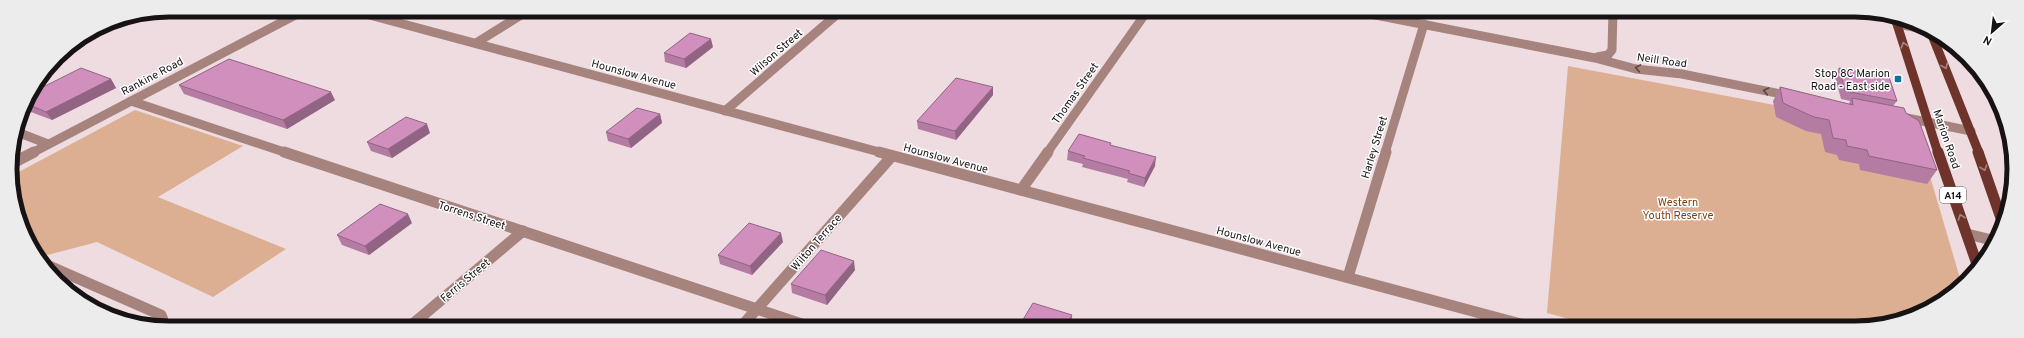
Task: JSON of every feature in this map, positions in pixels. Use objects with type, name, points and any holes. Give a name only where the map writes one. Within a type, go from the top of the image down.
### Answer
[{"type":"main road","name":"Marion Road","points":[[1897,23],[1928,123],[1976,262]]},
{"type":"main road","points":[[1934,39],[1971,131],[2000,215]]},
{"type":"street","name":"Rankine Road","points":[[17,161],[292,17]]},
{"type":"street","name":"Hounslow Avenue","points":[[387,17],[476,43],[725,111],[1510,321]]},
{"type":"street","points":[[476,43],[518,17]]},
{"type":"street","name":"Wilson Street","points":[[725,111],[834,17]]},
{"type":"street","name":"Thomas Street","points":[[1021,190],[1143,17]]},
{"type":"street","name":"Neill Road","points":[[1387,17],[1595,58],[1636,68],[1682,74],[1799,97]]},
{"type":"street","points":[[1595,58],[1608,55],[1612,50],[1613,17]]},
{"type":"street","name":"Harley Street","points":[[1348,277],[1424,24]]},
{"type":"street","name":"Torrens Street","points":[[131,101],[793,321]]},
{"type":"street","points":[[1896,116],[1971,131]]},
{"type":"street","points":[[21,134],[48,144]]},
{"type":"street","name":"Wilton Terrace","points":[[746,321],[892,156]]},
{"type":"street","name":"Ferris Street","points":[[416,321],[523,231]]},
{"type":"street","points":[[1967,234],[1989,239]]},
{"type":"street","points":[[54,268],[161,315],[163,321]]},
{"type":"green space","name":"Western Youth Reserve","points":[[1568,66],[1917,132],[1960,278],[1948,290],[1931,301],[1904,313],[1865,321],[1576,321],[1547,313]]},
{"type":"green space","points":[[135,110],[243,146],[158,197],[286,249],[213,297],[97,242],[45,256],[37,245],[25,218],[18,189],[17,173]]},
{"type":"building","points":[[690,33],[711,39],[684,59],[664,53]]},
{"type":"building","points":[[229,59],[331,92],[283,120],[179,85]]},
{"type":"building","points":[[81,68],[111,79],[46,112],[31,106],[41,88]]},
{"type":"building","points":[[1839,68],[1889,77],[1897,101],[1845,91]]},
{"type":"building","points":[[956,78],[993,87],[955,131],[917,121]]},
{"type":"building","points":[[1780,87],[1853,105],[1852,98],[1904,108],[1906,113],[1919,121],[1937,170],[1869,156],[1867,150],[1847,146],[1846,140],[1833,138],[1829,120],[1814,117],[1783,103]]},
{"type":"building","points":[[637,108],[660,114],[628,139],[606,132]]},
{"type":"building","points":[[406,117],[427,124],[388,149],[367,142]]},
{"type":"building","points":[[1079,134],[1111,143],[1110,145],[1156,157],[1145,178],[1128,173],[1130,171],[1083,158],[1085,156],[1068,151]]},
{"type":"building","points":[[380,204],[408,214],[365,246],[337,235]]},
{"type":"building","points":[[749,223],[781,233],[750,266],[718,255]]},
{"type":"building","points":[[821,250],[854,261],[825,295],[791,284]]},
{"type":"building","points":[[1033,303],[1072,315],[1069,321],[1022,321]]},
{"type":"place","name":"Stop 8C Marion Road - East side","points":[[1898,79]]}]
